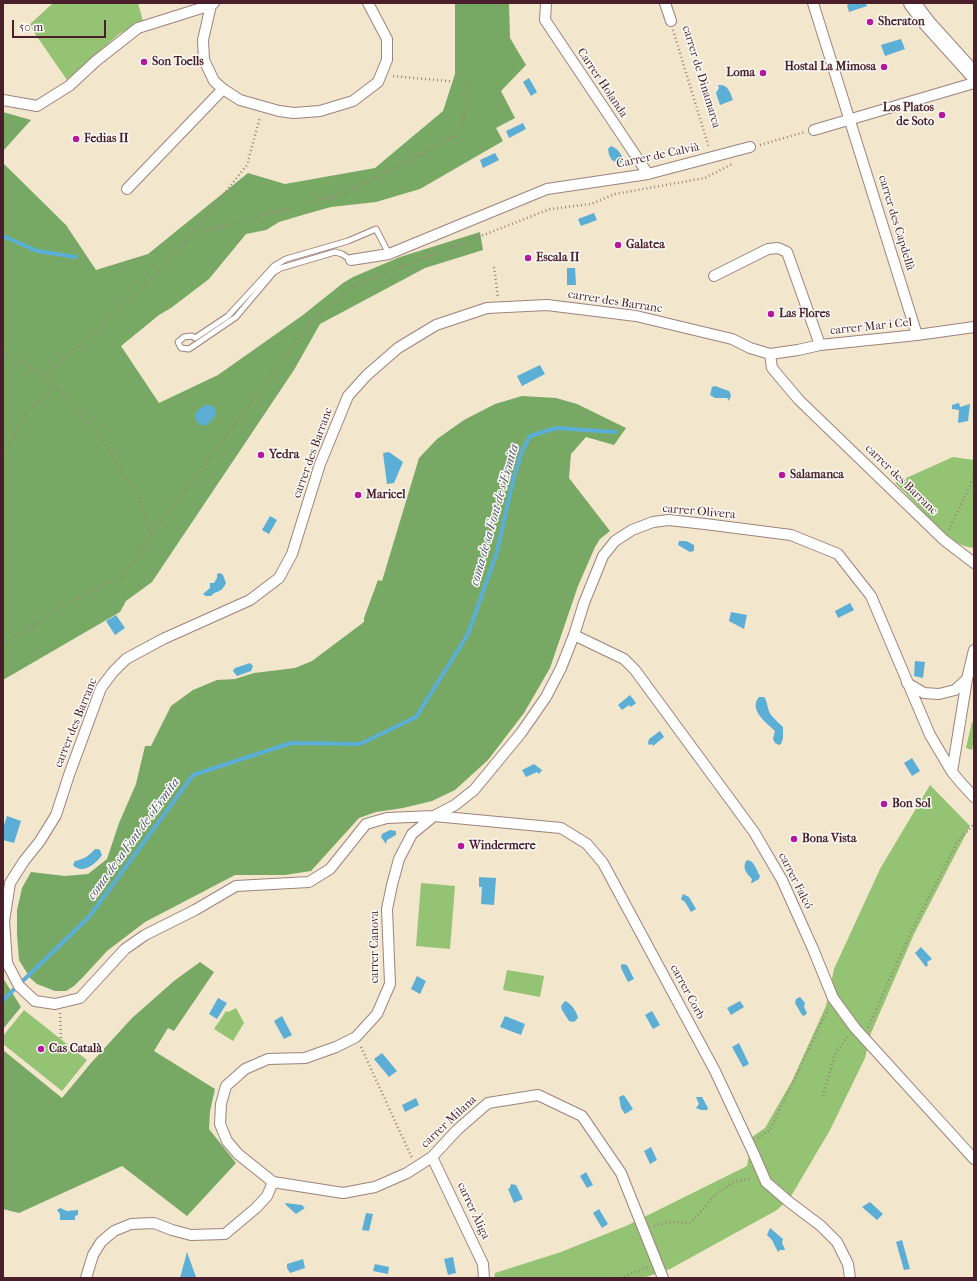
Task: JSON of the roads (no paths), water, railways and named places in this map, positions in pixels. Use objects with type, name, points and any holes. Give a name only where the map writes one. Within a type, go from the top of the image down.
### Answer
[{"type":"main road","points":[[912,3],[974,75]]},
{"type":"street","points":[[212,4],[203,40],[204,60],[214,81],[240,100],[279,111],[294,113],[320,111],[353,101],[378,82],[387,60],[387,39],[368,3]]},
{"type":"street","name":"Carrer Holanda","points":[[546,3],[545,20],[648,174]]},
{"type":"street","name":"carrer de Dinamarca","points":[[665,3],[670,21]]},
{"type":"street","name":"carrer des Capdellà","points":[[813,3],[917,335]]},
{"type":"street","points":[[3,100],[37,106],[69,86],[96,61],[138,28],[212,4]]},
{"type":"street","points":[[814,130],[974,83]]},
{"type":"street","points":[[127,189],[223,89]]},
{"type":"street","name":"Carrer de Calvià","points":[[351,260],[389,254],[547,189],[648,174],[750,148]]},
{"type":"street","points":[[714,276],[768,250],[778,248],[787,252],[820,345]]},
{"type":"street","name":"carrer des Barranc","points":[[434,816],[387,818],[366,824],[330,869],[310,882],[236,886],[195,910],[140,938],[125,949],[80,998],[55,1004],[35,1001],[19,986],[7,963],[4,921],[10,883],[24,861],[40,841],[56,815],[69,775],[102,688],[113,672],[126,659],[163,639],[250,600],[279,578],[292,554],[320,464],[348,396],[367,375],[398,348],[436,325],[487,308],[547,305],[636,316],[732,339],[750,348],[770,354],[772,368],[799,400],[944,540],[974,562]]},
{"type":"street","name":"carrer Mar i Cel","points":[[770,354],[820,345],[917,335],[974,327]]},
{"type":"street","name":"carrer Olivera","points":[[434,816],[455,806],[474,790],[521,733],[546,697],[561,668],[574,635],[584,603],[603,556],[615,541],[632,530],[652,522],[669,520],[791,535],[838,554],[871,596],[930,736],[952,772],[974,797]]},
{"type":"street","name":"carrer Falcó","points":[[574,635],[624,659],[630,664],[754,832],[782,880],[833,998],[855,1028],[974,1158]]},
{"type":"street","points":[[952,772],[967,679],[974,650]]},
{"type":"street","points":[[907,683],[924,693],[939,694],[955,690],[967,679]]},
{"type":"street","name":"carrer Canova","points":[[273,1182],[238,1154],[227,1141],[220,1124],[221,1104],[226,1086],[245,1070],[268,1059],[305,1058],[336,1047],[356,1037],[377,1014],[390,984],[387,910],[399,859],[412,834],[434,816]]},
{"type":"street","name":"carrer Corb","points":[[434,816],[561,828],[587,844],[603,863],[715,1072],[766,1182],[821,1226],[837,1242],[848,1264],[850,1278]]},
{"type":"street","name":"carrer Milana","points":[[273,1182],[343,1193],[375,1188],[432,1157],[457,1130],[488,1103],[538,1095],[582,1116],[621,1173],[663,1278]]},
{"type":"street","name":"carrer Àliga","points":[[432,1157],[483,1264],[484,1278]]},
{"type":"street","points":[[86,1278],[93,1255],[101,1242],[114,1231],[131,1224],[154,1223],[191,1235],[225,1234],[256,1208],[267,1196],[273,1182]]},
{"type":"lane","points":[[351,260],[342,254],[335,252],[281,268],[274,272],[236,317],[188,349],[181,348],[178,342],[184,337],[192,336],[195,338],[228,316],[274,266],[286,259],[348,241],[376,229],[389,254]]},
{"type":"water","points":[[852,3],[866,3],[867,6],[849,12],[847,5]]},
{"type":"water","points":[[901,39],[905,49],[885,56],[881,45]]},
{"type":"water","points":[[529,78],[537,92],[531,96],[523,82]]},
{"type":"water","points":[[718,85],[726,87],[730,91],[733,100],[720,105],[716,93],[719,88]]},
{"type":"water","points":[[523,123],[526,129],[509,138],[506,131]]},
{"type":"water","points":[[611,146],[622,156],[623,161],[619,164],[612,160],[609,155],[608,149]]},
{"type":"water","points":[[495,153],[499,160],[483,168],[480,160]]},
{"type":"water","points":[[594,213],[597,220],[581,226],[578,219]]},
{"type":"water","points":[[567,268],[575,268],[576,285],[567,285]]},
{"type":"water","points":[[540,365],[545,374],[522,386],[517,376]]},
{"type":"water","points":[[715,386],[729,391],[731,395],[729,401],[727,398],[715,398],[710,395],[712,387]]},
{"type":"water","points":[[959,403],[960,407],[970,404],[968,421],[958,423],[959,410],[952,409],[952,405]]},
{"type":"water","points":[[206,405],[214,407],[216,415],[207,425],[200,425],[196,420],[195,414],[199,409]]},
{"type":"water","points":[[389,452],[403,462],[394,483],[387,484],[383,453]]},
{"type":"water","points":[[270,516],[277,520],[269,534],[262,530]]},
{"type":"water","points":[[679,541],[686,541],[694,545],[694,551],[690,552],[678,545]]},
{"type":"water","points":[[220,573],[223,575],[226,583],[222,589],[211,596],[206,596],[203,594],[210,588],[210,583],[214,583],[217,578],[217,574]]},
{"type":"water","points":[[850,603],[854,610],[838,618],[835,611]]},
{"type":"water","points":[[731,612],[747,615],[744,629],[729,621]]},
{"type":"water","points":[[116,615],[125,628],[115,635],[106,621]]},
{"type":"water","points":[[915,661],[925,662],[923,678],[914,676]]},
{"type":"water","points":[[250,663],[253,666],[251,671],[237,676],[233,671],[235,668]]},
{"type":"water","points":[[630,695],[636,703],[631,707],[629,705],[622,710],[618,705]]},
{"type":"water","points":[[759,697],[764,697],[771,715],[783,727],[783,738],[781,744],[779,745],[775,743],[773,739],[775,731],[757,711],[756,702]]},
{"type":"water","points":[[660,731],[664,737],[653,746],[652,744],[649,745],[649,739]]},
{"type":"water","points":[[912,758],[920,771],[912,776],[904,763]]},
{"type":"water","points":[[534,764],[542,770],[539,774],[537,772],[526,777],[522,770]]},
{"type":"water","points":[[7,816],[21,821],[14,843],[3,840],[3,828]]},
{"type":"water","points":[[390,830],[396,831],[396,835],[387,840],[386,844],[381,837],[382,834]]},
{"type":"water","points":[[95,849],[100,850],[102,855],[93,865],[85,869],[80,869],[73,865],[75,861],[91,854]]},
{"type":"water","points":[[747,860],[754,864],[760,876],[759,879],[752,883],[752,879],[745,868],[745,863]]},
{"type":"water","points":[[479,877],[496,878],[494,905],[481,904],[482,887],[479,887]]},
{"type":"water","points":[[683,894],[689,897],[696,909],[691,912],[685,902],[681,899]]},
{"type":"water","points":[[921,947],[932,959],[927,962],[928,965],[926,967],[915,953]]},
{"type":"water","points":[[621,965],[627,965],[634,979],[628,982],[621,968]]},
{"type":"water","points":[[417,976],[426,981],[420,994],[411,989]]},
{"type":"water","points":[[800,997],[805,1003],[804,1007],[807,1013],[804,1016],[795,1003],[796,999]]},
{"type":"water","points":[[218,998],[227,1003],[217,1019],[209,1014]]},
{"type":"water","points":[[565,1001],[576,1013],[578,1018],[574,1022],[569,1021],[562,1010],[561,1006]]},
{"type":"water","points":[[740,1001],[744,1007],[731,1015],[727,1008]]},
{"type":"water","points":[[652,1011],[660,1025],[653,1029],[645,1015]]},
{"type":"water","points":[[282,1016],[292,1035],[284,1039],[274,1021]]},
{"type":"water","points":[[505,1016],[525,1024],[521,1035],[500,1027]]},
{"type":"water","points":[[739,1043],[749,1064],[743,1067],[732,1047]]},
{"type":"water","points":[[382,1053],[397,1071],[389,1077],[374,1059]]},
{"type":"water","points":[[624,1095],[633,1109],[625,1114],[621,1108],[619,1097]]},
{"type":"water","points":[[696,1097],[702,1097],[708,1108],[707,1110],[696,1108],[699,1104]]},
{"type":"water","points":[[416,1098],[419,1105],[405,1112],[402,1105]]},
{"type":"water","points":[[651,1147],[657,1160],[650,1164],[644,1151]]},
{"type":"water","points":[[586,1172],[593,1185],[587,1188],[580,1176]]},
{"type":"water","points":[[511,1184],[516,1185],[523,1199],[514,1203],[508,1189],[510,1188]]},
{"type":"water","points":[[870,1202],[883,1214],[877,1220],[862,1207]]},
{"type":"water","points":[[285,1203],[302,1205],[305,1208],[296,1214]]},
{"type":"water","points":[[60,1208],[67,1211],[78,1210],[78,1215],[75,1216],[75,1220],[60,1220],[60,1214],[57,1210]]},
{"type":"water","points":[[599,1209],[608,1224],[602,1228],[593,1213]]},
{"type":"water","points":[[366,1213],[373,1214],[369,1231],[362,1230]]},
{"type":"water","points":[[770,1228],[783,1239],[782,1243],[785,1249],[784,1250],[780,1250],[778,1252],[772,1240],[767,1235]]},
{"type":"water","points":[[902,1240],[910,1269],[904,1270],[896,1242]]},
{"type":"water","points":[[187,1252],[196,1277],[180,1278]]},
{"type":"water","points":[[453,1257],[456,1273],[448,1275],[444,1259]]},
{"type":"water","points":[[303,1259],[305,1268],[290,1273],[287,1268],[287,1264]]},
{"type":"water","points":[[375,1264],[389,1267],[388,1274],[373,1271]]},
{"type":"waterway","points":[[3,236],[37,251],[76,257]]},
{"type":"waterway","name":"coma de sa Font de s'Ermita","points":[[3,1000],[89,917],[193,775],[291,743],[360,744],[416,717],[468,634],[496,555],[513,481],[522,451],[530,436],[556,428],[616,432]]},
{"type":"place","name":"Sheraton","points":[[870,22]]},
{"type":"place","name":"Son Toells","points":[[144,62]]},
{"type":"place","name":"Hostal La Mimosa","points":[[884,67]]},
{"type":"place","name":"Loma","points":[[763,73]]},
{"type":"place","name":"Los Platos de Soto","points":[[942,115]]},
{"type":"place","name":"Fedias II","points":[[76,139]]},
{"type":"place","name":"Galatea","points":[[618,245]]},
{"type":"place","name":"Escala II","points":[[528,258]]},
{"type":"place","name":"Las Flores","points":[[771,314]]},
{"type":"place","name":"Yedra","points":[[261,455]]},
{"type":"place","name":"Salamanca","points":[[782,475]]},
{"type":"place","name":"Maricel","points":[[358,495]]},
{"type":"place","name":"Bon Sol","points":[[884,804]]},
{"type":"place","name":"Bona Vista","points":[[794,839]]},
{"type":"place","name":"Windermere","points":[[461,846]]},
{"type":"place","name":"Cas Català","points":[[41,1049]]}]
